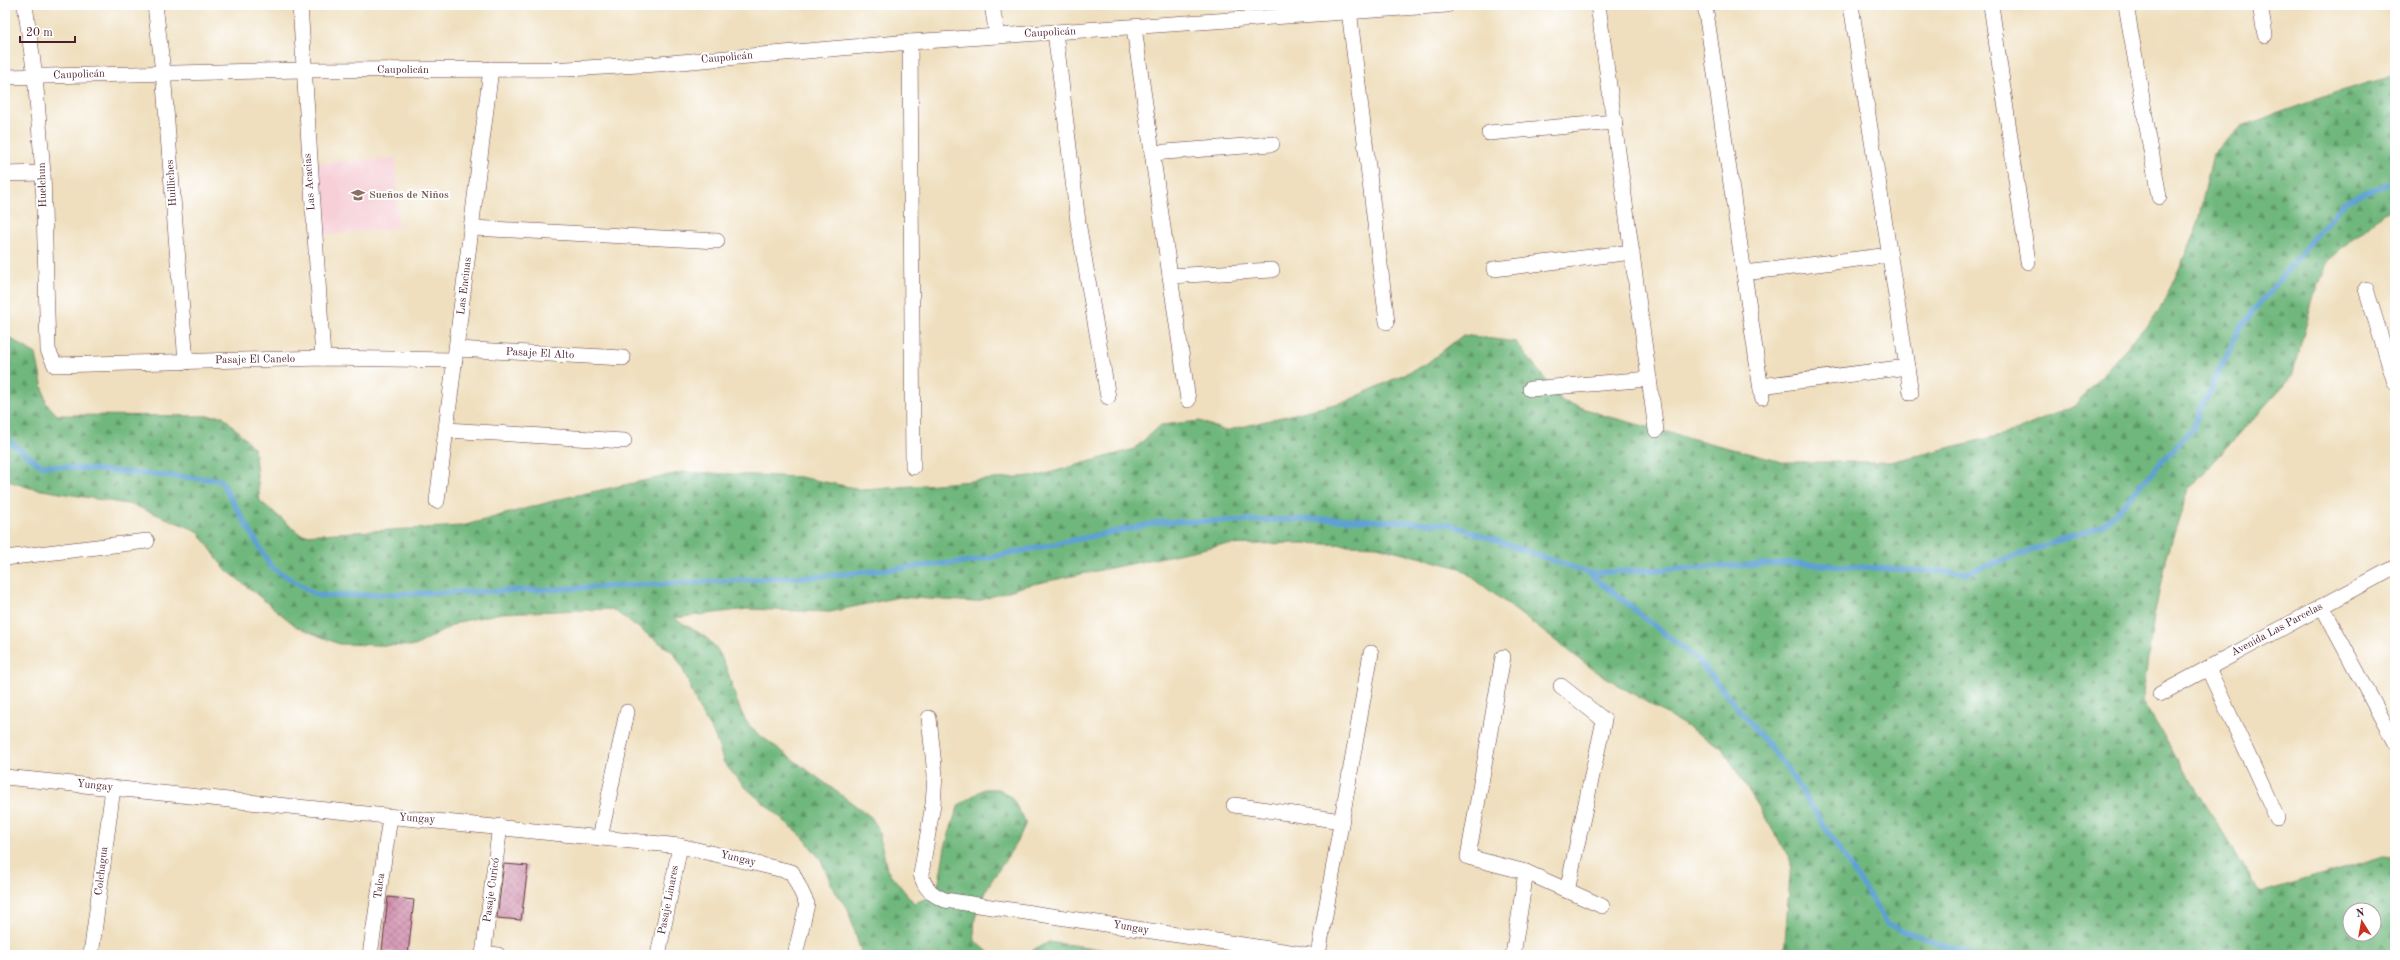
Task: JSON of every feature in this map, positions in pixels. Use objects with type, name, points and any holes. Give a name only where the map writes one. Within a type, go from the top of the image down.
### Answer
[{"type":"street","name":"Huelchun","points":[[25,5],[35,76],[43,173],[48,350],[55,365]]},
{"type":"street","name":"Huilliches","points":[[155,5],[163,72],[186,362]]},
{"type":"street","name":"Las Acacias","points":[[300,5],[302,70],[323,358]]},
{"type":"street","points":[[992,5],[997,36]]},
{"type":"street","name":"Caupolicán","points":[[5,77],[163,72],[302,70],[532,70],[658,64],[910,42],[1134,28],[1349,10],[1447,5]]},
{"type":"street","points":[[1598,5],[1656,430]]},
{"type":"street","points":[[1705,5],[1762,391],[1906,367]]},
{"type":"street","points":[[1851,5],[1911,393]]},
{"type":"street","points":[[1991,5],[2028,262]]},
{"type":"street","points":[[2126,5],[2158,197]]},
{"type":"street","points":[[2260,5],[2265,35]]},
{"type":"street","points":[[1349,10],[1387,322]]},
{"type":"street","points":[[1134,28],[1188,400]]},
{"type":"street","points":[[1055,32],[1077,215],[1108,398]]},
{"type":"street","points":[[910,42],[913,467]]},
{"type":"street","name":"Las Encinas","points":[[437,502],[473,228],[491,69]]},
{"type":"street","points":[[1489,133],[1615,122]]},
{"type":"street","points":[[1152,153],[1272,144]]},
{"type":"street","points":[[5,174],[43,173]]},
{"type":"street","points":[[473,228],[717,241]]},
{"type":"street","points":[[1494,269],[1632,252]]},
{"type":"street","points":[[1744,273],[1890,255]]},
{"type":"street","points":[[1170,276],[1272,270]]},
{"type":"street","points":[[2366,289],[2395,383]]},
{"type":"street","name":"Pasaje El Canelo","points":[[55,365],[456,355]]},
{"type":"street","name":"Pasaje El Alto","points":[[456,355],[623,358]]},
{"type":"street","points":[[1530,389],[1649,379]]},
{"type":"street","points":[[446,430],[624,441]]},
{"type":"street","points":[[5,558],[147,541]]},
{"type":"street","name":"Avenida Las Parcelas","points":[[2160,694],[2395,567]]},
{"type":"street","points":[[2322,606],[2395,743]]},
{"type":"street","points":[[1318,955],[1371,653]]},
{"type":"street","points":[[1503,657],[1468,857],[1526,872],[1602,906]]},
{"type":"street","points":[[2208,668],[2277,818]]},
{"type":"street","points":[[1561,686],[1604,720],[1567,891]]},
{"type":"street","points":[[600,838],[627,712]]},
{"type":"street","name":"Yungay","points":[[929,718],[934,768],[933,804],[921,874],[923,881],[932,894],[946,900],[1269,952],[1310,955]]},
{"type":"street","name":"Yungay","points":[[5,777],[390,817],[500,826],[680,846],[792,872],[807,904],[795,955]]},
{"type":"street","name":"Colchagua","points":[[91,955],[113,788]]},
{"type":"street","points":[[1234,805],[1341,821]]},
{"type":"street","name":"Talca","points":[[370,955],[390,817]]},
{"type":"street","name":"Pasaje Curicó","points":[[488,954],[500,826]]},
{"type":"street","name":"Pasaje Linares","points":[[658,955],[680,846]]},
{"type":"street","points":[[1513,955],[1526,872]]},
{"type":"shaded area","name":"Sueños de Niños","points":[[396,158],[398,228],[319,235],[317,163]]},
{"type":"green space","points":[[2395,75],[2395,210],[2384,212],[2329,260],[2314,296],[2292,376],[2188,490],[2165,562],[2154,616],[2142,701],[2260,893],[2383,856],[2395,857],[2395,955],[1784,955],[1791,862],[1761,810],[1722,748],[1594,670],[1460,568],[1377,546],[1300,543],[1221,545],[1024,586],[975,602],[899,597],[830,612],[747,609],[674,618],[705,637],[716,647],[725,664],[741,712],[753,730],[871,817],[878,828],[887,870],[914,903],[928,898],[939,882],[945,847],[959,805],[984,789],[999,789],[1011,797],[1026,822],[1011,852],[984,894],[978,908],[975,924],[975,941],[992,955],[862,955],[848,910],[833,888],[821,860],[803,837],[744,786],[724,763],[715,736],[700,711],[682,667],[674,653],[612,609],[501,613],[459,622],[415,646],[339,644],[297,627],[224,568],[198,531],[133,505],[30,488],[5,480],[5,335],[36,354],[46,403],[57,415],[223,416],[254,448],[260,501],[301,535],[462,526],[564,498],[684,472],[800,477],[865,490],[1042,475],[1134,449],[1161,425],[1200,421],[1225,431],[1347,401],[1426,364],[1463,335],[1516,342],[1562,401],[1606,416],[1782,462],[1891,462],[2013,432],[2075,405],[2161,309],[2195,233],[2213,154],[2242,126],[2338,92]]},
{"type":"green space","points":[[1049,942],[1093,948],[1119,955],[1024,955]]},
{"type":"building","points":[[504,864],[528,866],[521,920],[497,918]]},
{"type":"building","points":[[388,897],[414,900],[408,954],[382,951]]},
{"type":"waterway","points":[[1589,573],[1787,563],[1966,573],[2104,525],[2191,430],[2241,326],[2344,202],[2395,181]]},
{"type":"waterway","points":[[5,438],[40,465],[220,480],[271,567],[318,596],[537,590],[824,576],[973,561],[1161,522],[1339,519],[1449,524],[1589,573],[1700,662],[1786,767],[1888,925],[1972,955]]},
{"type":"place","name":"Sueños de Niños","points":[[358,195]]}]
